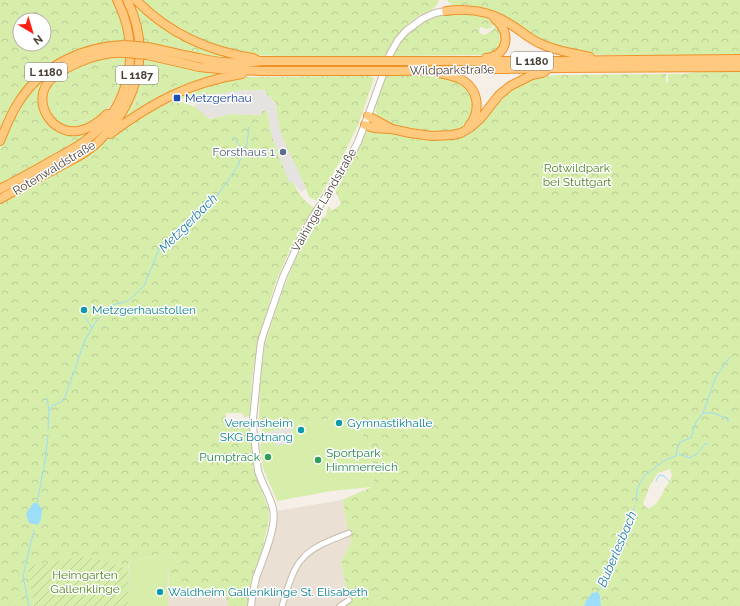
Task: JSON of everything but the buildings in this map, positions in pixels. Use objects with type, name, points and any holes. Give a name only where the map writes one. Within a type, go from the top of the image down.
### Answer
[{"type":"highway","name":"L 1187","points":[[115,107],[127,81],[131,49],[126,20],[117,0]]},
{"type":"highway","name":"Rotenwaldstraße","points":[[0,199],[82,153],[100,140],[116,121],[126,105],[138,70],[138,33],[127,0]]},
{"type":"highway","points":[[136,0],[162,23],[199,44],[222,52],[261,61]]},
{"type":"highway","name":"L 1180","points":[[446,11],[457,9],[482,12],[495,16],[508,23],[532,40],[545,46],[565,52],[606,60]]},
{"type":"highway","name":"L 1180","points":[[458,62],[466,59],[492,57],[500,52],[506,39],[505,31],[503,26],[490,15]]},
{"type":"highway","name":"L 1180","points":[[0,141],[21,98],[30,87],[62,61],[78,54],[114,45],[125,49],[212,61],[249,63],[261,61]]},
{"type":"highway","name":"L 1180","points":[[115,107],[89,127],[78,131],[68,131],[57,127],[48,118],[44,110],[43,96],[46,87],[52,78],[58,73],[93,57],[118,52],[125,49]]},
{"type":"highway","name":"L 1180","points":[[146,51],[209,68],[260,72]]},
{"type":"highway","name":"Wildparkstraße","points":[[261,61],[458,62],[740,59]]},
{"type":"highway","name":"Wildparkstraße","points":[[260,72],[740,67]]},
{"type":"highway","name":"L 1180","points":[[365,125],[381,129],[392,129],[424,135],[452,135],[464,131],[476,123],[499,95],[510,86],[522,79],[542,73],[552,68]]},
{"type":"highway","name":"L 1180","points":[[429,71],[442,73],[459,79],[470,87],[475,95],[477,107],[476,114],[464,131]]},
{"type":"highway","name":"L 1180","points":[[100,140],[142,112],[168,97],[186,89],[201,83],[221,78],[260,72]]},
{"type":"highway","name":"Rotenwaldstraße","points":[[0,189],[83,142],[103,126],[115,107]]},
{"type":"highway","name":"L 1180","points":[[368,116],[392,129]]},
{"type":"street","name":"Vaihinger Landstraße","points":[[251,606],[256,579],[267,548],[273,517],[271,502],[258,471],[253,426],[254,397],[261,342],[291,257],[312,218],[358,142],[390,54],[398,40],[406,31],[422,19],[446,11]]},
{"type":"street","points":[[282,606],[294,572],[303,557],[312,550],[349,533]]},
{"type":"street","points":[[340,606],[349,600]]},
{"type":"shaded area","name":"Forsthaus 1","points":[[265,90],[265,94],[271,97],[272,102],[276,103],[279,126],[284,141],[306,188],[301,192],[294,183],[289,182],[273,140],[267,112],[262,110],[262,115],[230,114],[210,119],[195,107],[197,99],[202,96],[235,91]]},
{"type":"shaded area","points":[[291,427],[294,443],[276,446],[276,441],[265,443],[263,433]]},
{"type":"shaded area","points":[[342,500],[351,542],[341,562],[349,603],[344,606],[252,606],[276,511]]},
{"type":"shaded area","points":[[128,569],[168,569],[169,589],[226,594],[228,606],[128,606]]},
{"type":"green space","points":[[0,0],[113,0],[122,23],[126,41],[50,65],[0,133]]},
{"type":"green space","points":[[130,0],[133,0],[155,22],[243,59],[216,58],[141,42],[142,33],[137,15]]},
{"type":"green space","points":[[141,0],[439,0],[436,6],[417,17],[407,25],[395,39],[385,56],[279,56],[252,55],[217,47],[183,32],[156,13]]},
{"type":"green space","points":[[447,0],[740,0],[740,56],[605,55],[578,52],[560,48],[542,41],[497,15],[477,6],[455,6]]},
{"type":"green space","points":[[444,14],[475,15],[493,21],[494,24],[491,28],[488,29],[480,27],[479,32],[485,35],[496,25],[501,29],[502,47],[487,56],[392,56],[402,41],[414,29],[427,20]]},
{"type":"green space","points":[[127,56],[119,90],[106,111],[90,123],[79,128],[74,129],[56,123],[45,105],[48,89],[58,76],[85,63],[105,58]],"holes":[[[115,60],[122,67],[121,75],[111,98],[93,115],[84,120],[75,121],[67,119],[58,111],[56,98],[52,92],[61,81],[83,68]]]},
{"type":"green space","points":[[142,58],[225,74],[218,76],[115,127]],"holes":[[[146,69],[177,85],[133,106],[141,92]]]},
{"type":"green space","points":[[115,60],[122,67],[117,85],[107,103],[93,116],[84,120],[70,121],[64,118],[58,111],[55,97],[52,92],[61,81],[83,68]]},
{"type":"green space","points":[[152,61],[159,62],[168,67],[175,75],[177,85],[139,107],[133,107],[141,92],[145,69]]},
{"type":"green space","points":[[60,67],[51,74],[41,112],[43,117],[48,124],[58,130],[94,129],[81,141],[0,186],[0,149],[6,132],[33,89],[42,80]]},
{"type":"green space","name":"Rotwildpark bei Stuttgart","points":[[705,71],[740,71],[740,606],[601,606],[600,596],[586,601],[584,606],[344,606],[349,603],[341,562],[351,542],[342,500],[372,487],[374,479],[373,452],[350,414],[262,432],[259,421],[260,383],[265,343],[281,295],[297,255],[317,221],[326,216],[328,206],[332,211],[341,204],[335,190],[366,133],[369,130],[393,132],[423,139],[452,139],[514,88],[528,80],[538,77],[557,75],[666,74],[666,83],[668,83],[668,74]],"holes":[[[670,469],[672,476],[657,503],[648,509],[643,504],[650,485],[658,473]]]},
{"type":"green space","points":[[368,76],[374,78],[359,123],[342,158],[317,201],[309,197],[279,128],[276,103],[269,98],[265,90],[235,91],[197,99],[195,105],[188,99],[181,99],[178,101],[177,99],[189,91],[204,86],[220,81],[245,77]]},
{"type":"green space","points":[[385,76],[444,77],[465,85],[474,100],[471,120],[462,129],[451,133],[419,132],[385,124],[379,120],[375,111]]},
{"type":"green space","points":[[175,100],[177,102],[182,102],[195,107],[210,119],[230,114],[261,115],[262,110],[267,112],[273,140],[289,181],[294,183],[302,197],[314,208],[289,252],[275,284],[259,339],[252,377],[250,416],[244,417],[242,413],[226,413],[226,425],[251,424],[253,467],[269,511],[268,524],[249,606],[228,606],[226,594],[169,589],[168,569],[177,562],[172,554],[169,553],[129,562],[128,569],[107,561],[28,566],[34,606],[0,606],[0,204],[75,162],[136,118],[165,103],[166,104]]},
{"type":"green space","name":"Sportpark Himmerreich","points":[[350,414],[373,452],[374,479],[372,487],[331,491],[277,501],[263,468],[260,448],[262,432]]},
{"type":"green space","points":[[169,553],[172,554],[177,562],[167,570],[168,606],[128,606],[129,562]]},
{"type":"green space","name":"Heimgarten Gallenklinge","points":[[83,557],[107,561],[128,569],[128,606],[34,606],[27,566]]},
{"type":"water","points":[[33,503],[37,503],[42,509],[41,519],[38,525],[29,523],[26,514]]},
{"type":"water","points":[[598,592],[601,606],[584,606],[592,593]]},
{"type":"waterway","name":"Metzgerbach","points":[[48,429],[49,411],[52,406],[61,402],[65,397],[85,340],[97,320],[112,305],[128,301],[144,286],[159,249],[171,236],[212,202],[238,165],[247,144],[249,127]]},
{"type":"waterway","points":[[233,137],[244,151]]},
{"type":"waterway","points":[[85,317],[92,328]]},
{"type":"waterway","name":"Buberlesbach","points":[[636,502],[637,489],[644,476],[665,460],[676,456],[680,442],[691,438],[696,422],[703,413],[715,379],[730,357]]},
{"type":"waterway","name":"Metzgerhaustollen","points":[[47,398],[49,411]]},
{"type":"waterway","points":[[703,413],[714,413],[728,419],[728,422]]},
{"type":"waterway","name":"Metzgerbach","points":[[37,503],[48,435]]},
{"type":"waterway","points":[[678,454],[689,458],[697,454],[706,443],[708,445]]},
{"type":"waterway","points":[[656,481],[659,475],[664,476],[669,481]]},
{"type":"waterway","name":"Buberlesbach","points":[[598,592],[610,573],[619,550],[623,533],[635,506]]},
{"type":"waterway","name":"Metzgerbach","points":[[29,606],[23,576],[34,530]]},
{"type":"place","name":"Metzgerhau","points":[[177,98]]},
{"type":"place","name":"Forsthaus 1","points":[[283,152]]},
{"type":"place","name":"Metzgerhaustollen","points":[[84,310]]},
{"type":"place","name":"Gymnastikhalle","points":[[339,423]]},
{"type":"place","name":"Vereinsheim SKG Botnang","points":[[301,430]]},
{"type":"place","name":"Pumptrack","points":[[268,457]]},
{"type":"place","name":"Sportpark Himmerreich","points":[[318,460]]},
{"type":"place","name":"Waldheim Gallenklinge St. Elisabeth","points":[[160,592]]}]
